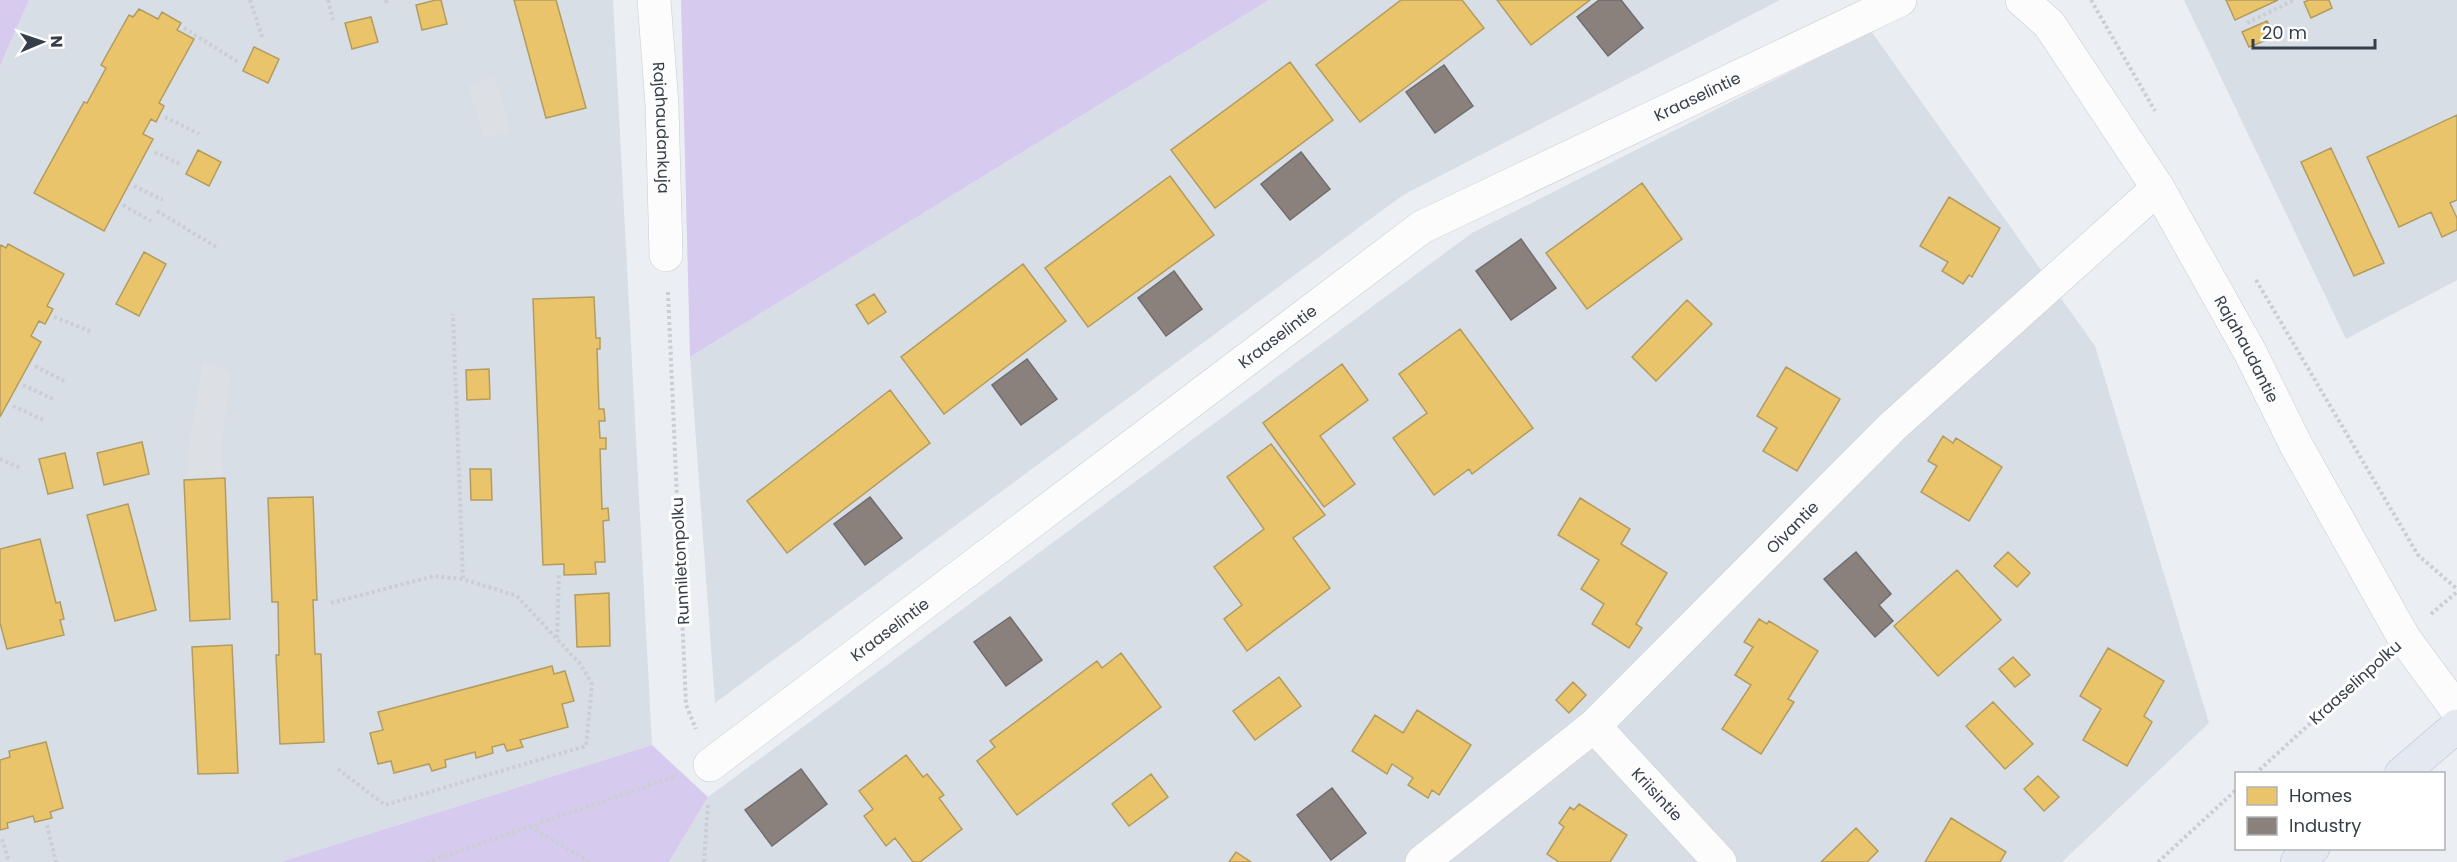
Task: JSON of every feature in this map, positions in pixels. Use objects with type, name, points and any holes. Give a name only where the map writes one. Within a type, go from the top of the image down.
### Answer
[{"type":"main road","points":[[2403,772],[2457,726]]},
{"type":"main road","points":[[2297,862],[2312,850]]},
{"type":"street","name":"Rajahaudankuja","points":[[654,0],[662,105],[666,255]]},
{"type":"street","name":"Kraaselintie","points":[[710,765],[1422,227],[1900,0]]},
{"type":"street","name":"Rajahaudantie","points":[[2022,0],[2049,24],[2158,189],[2250,352],[2296,445],[2404,638],[2457,710]]},
{"type":"street","name":"Oivantie","points":[[1422,862],[1594,726],[1893,426],[2158,189]]},
{"type":"street","name":"Kriisintie","points":[[1594,726],[1720,862]]},
{"type":"path","points":[[250,0],[263,39]]},
{"type":"path","points":[[328,0],[333,20]]},
{"type":"path","points":[[2091,0],[2157,114]]},
{"type":"path","points":[[2247,23],[2294,0]]},
{"type":"path","points":[[184,28],[238,62]]},
{"type":"path","points":[[165,117],[199,134]]},
{"type":"path","points":[[155,152],[182,165]]},
{"type":"path","points":[[134,186],[164,200]]},
{"type":"path","points":[[123,205],[151,221]]},
{"type":"path","points":[[157,211],[218,248]]},
{"type":"path","name":"Runniletonpolku","points":[[666,255],[686,705],[710,765],[704,862]]},
{"type":"path","points":[[2255,278],[2418,555],[2457,591]]},
{"type":"path","points":[[453,314],[463,579]]},
{"type":"path","points":[[54,317],[92,332]]},
{"type":"path","points":[[35,366],[64,381]]},
{"type":"path","points":[[22,385],[55,400]]},
{"type":"path","points":[[13,406],[44,420]]},
{"type":"path","points":[[0,459],[21,468]]},
{"type":"path","points":[[557,639],[559,572]]},
{"type":"path","points":[[331,603],[434,576],[463,579],[517,596],[581,665],[591,684],[586,746],[385,805],[338,769]]},
{"type":"path","name":"Kraaselinpolku","points":[[2257,772],[2457,591]]},
{"type":"path","points":[[427,862],[710,765]]},
{"type":"path","points":[[2158,862],[2235,791]]},
{"type":"path","points":[[47,825],[56,862]]},
{"type":"path","points":[[530,826],[590,862]]},
{"type":"path","points":[[3,839],[9,862]]},
{"type":"shaded area","points":[[0,0],[29,0],[0,66]]},
{"type":"shaded area","points":[[29,0],[613,0],[652,745],[280,862],[0,862],[0,66]]},
{"type":"shaded area","points":[[681,0],[1269,0],[690,357]]},
{"type":"shaded area","points":[[1269,0],[1780,0],[1403,195],[715,703],[690,357]]},
{"type":"shaded area","points":[[2184,0],[2457,0],[2457,280],[2346,339]]},
{"type":"shaded area","points":[[1871,31],[2095,346],[2209,723],[2062,862],[669,862],[708,797],[1472,233]]},
{"type":"shaded area","points":[[495,77],[510,131],[484,138],[468,84]]},
{"type":"shaded area","points":[[203,362],[231,372],[221,448],[223,476],[189,478],[187,457]]},
{"type":"shaded area","points":[[652,745],[708,797],[669,862],[280,862]]},
{"type":"building: Homes","points":[[441,0],[447,24],[422,30],[416,5]]},
{"type":"building: Homes","points":[[514,0],[556,0],[586,108],[546,118]]},
{"type":"building: Homes","points":[[1401,0],[1462,0],[1484,28],[1360,122],[1316,65]]},
{"type":"building: Homes","points":[[1497,0],[1590,0],[1531,45]]},
{"type":"building: Homes","points":[[2226,0],[2278,0],[2235,20]]},
{"type":"building: Homes","points":[[2329,0],[2332,8],[2311,18],[2304,2]]},
{"type":"building: Homes","points":[[139,9],[158,19],[162,12],[181,23],[177,30],[194,39],[159,103],[164,106],[156,122],[151,119],[143,134],[153,139],[104,231],[34,193],[84,102],[87,103],[106,68],[101,65],[129,15],[133,17]]},
{"type":"building: Homes","points":[[371,17],[378,42],[352,49],[345,23]]},
{"type":"building: Homes","points":[[2267,21],[2274,37],[2249,47],[2242,32]]},
{"type":"building: Homes","points":[[254,47],[279,59],[268,83],[243,71]]},
{"type":"building: Homes","points":[[1290,62],[1333,120],[1215,208],[1171,150]]},
{"type":"building: Homes","points":[[2457,115],[2457,200],[2450,203],[2457,218],[2457,230],[2442,237],[2431,212],[2399,227],[2367,157]]},
{"type":"building: Homes","points":[[2331,148],[2384,263],[2354,276],[2301,162]]},
{"type":"building: Homes","points":[[198,150],[221,162],[209,186],[186,174]]},
{"type":"building: Homes","points":[[1170,176],[1214,235],[1088,327],[1045,268]]},
{"type":"building: Homes","points":[[1642,183],[1682,239],[1587,309],[1546,253]]},
{"type":"building: Homes","points":[[1949,197],[2000,228],[1972,277],[1969,275],[1963,284],[1942,271],[1948,262],[1920,246]]},
{"type":"building: Homes","points":[[8,244],[64,274],[47,306],[53,309],[45,324],[39,321],[31,336],[41,342],[0,417],[0,248],[1,245],[6,248]]},
{"type":"building: Homes","points":[[144,252],[166,264],[139,316],[116,304]]},
{"type":"building: Homes","points":[[1023,264],[1066,321],[944,414],[901,357]]},
{"type":"building: Homes","points":[[874,294],[886,312],[868,324],[856,305]]},
{"type":"building: Homes","points":[[594,297],[596,338],[600,338],[600,349],[597,349],[599,409],[604,409],[605,421],[599,421],[600,438],[606,438],[606,449],[600,449],[602,509],[608,508],[609,520],[603,521],[605,562],[595,562],[596,574],[564,575],[564,564],[543,565],[533,299]]},
{"type":"building: Homes","points":[[1687,300],[1712,324],[1656,381],[1632,357]]},
{"type":"building: Homes","points":[[1460,329],[1533,428],[1472,474],[1469,469],[1434,495],[1393,438],[1427,413],[1399,374]]},
{"type":"building: Homes","points":[[1342,364],[1368,400],[1320,436],[1355,484],[1324,507],[1263,423]]},
{"type":"building: Homes","points":[[1786,367],[1840,399],[1797,471],[1763,451],[1777,428],[1757,416]]},
{"type":"building: Homes","points":[[489,369],[490,399],[467,400],[466,370]]},
{"type":"building: Homes","points":[[890,390],[930,443],[787,553],[747,501]]},
{"type":"building: Homes","points":[[1943,436],[1953,443],[1956,438],[2002,467],[1969,521],[1921,492],[1937,466],[1928,461]]},
{"type":"building: Homes","points":[[142,442],[149,474],[104,485],[97,453]]},
{"type":"building: Homes","points":[[1271,444],[1325,515],[1293,538],[1330,588],[1247,651],[1224,619],[1242,605],[1214,567],[1264,529],[1227,477]]},
{"type":"building: Homes","points":[[65,453],[73,488],[48,494],[39,459]]},
{"type":"building: Homes","points":[[470,469],[491,469],[492,500],[471,500]]},
{"type":"building: Homes","points":[[225,478],[230,619],[190,621],[184,480]]},
{"type":"building: Homes","points":[[313,497],[317,600],[313,600],[315,654],[321,654],[324,742],[280,744],[276,655],[279,655],[278,602],[272,602],[268,498]]},
{"type":"building: Homes","points":[[1580,498],[1630,529],[1621,544],[1667,573],[1636,624],[1642,628],[1629,648],[1592,624],[1604,604],[1581,589],[1599,560],[1558,535]]},
{"type":"building: Homes","points":[[128,504],[156,610],[115,621],[87,515]]},
{"type":"building: Homes","points":[[40,539],[56,603],[60,602],[64,619],[60,620],[64,635],[7,649],[0,623],[0,549]]},
{"type":"building: Homes","points":[[2008,552],[2030,573],[2017,587],[1994,566]]},
{"type":"building: Homes","points":[[1957,570],[2001,620],[1938,676],[1894,626]]},
{"type":"building: Homes","points":[[609,593],[610,646],[577,647],[575,595]]},
{"type":"building: Homes","points":[[1759,619],[1767,624],[1769,621],[1818,651],[1788,699],[1794,702],[1761,754],[1722,729],[1751,685],[1735,675],[1753,647],[1744,642]]},
{"type":"building: Homes","points":[[232,645],[238,773],[198,774],[192,647]]},
{"type":"building: Homes","points":[[2108,648],[2164,681],[2144,716],[2152,722],[2127,766],[2083,740],[2101,709],[2080,696]]},
{"type":"building: Homes","points":[[1121,653],[1161,707],[1017,815],[977,761],[995,747],[990,741],[1097,661],[1102,668]]},
{"type":"building: Homes","points":[[2013,657],[2030,675],[2015,687],[1999,669]]},
{"type":"building: Homes","points":[[552,666],[554,674],[565,671],[574,701],[562,704],[568,727],[520,740],[523,747],[507,751],[504,744],[492,747],[493,753],[476,758],[475,752],[445,760],[446,767],[432,771],[429,764],[394,773],[391,761],[378,764],[370,733],[383,730],[378,712]]},
{"type":"building: Homes","points":[[1279,677],[1301,706],[1255,740],[1233,711]]},
{"type":"building: Homes","points":[[1573,682],[1586,695],[1569,713],[1556,700]]},
{"type":"building: Homes","points":[[1993,702],[2033,744],[2005,769],[1966,726]]},
{"type":"building: Homes","points":[[1417,710],[1471,745],[1439,795],[1432,790],[1428,798],[1408,785],[1413,778],[1392,764],[1387,774],[1352,751],[1375,715],[1403,733]]},
{"type":"building: Homes","points":[[46,742],[63,808],[50,812],[52,818],[35,822],[33,816],[7,823],[8,828],[0,830],[0,760],[10,757],[9,751]]},
{"type":"building: Homes","points":[[906,755],[923,777],[927,774],[944,795],[939,798],[962,829],[920,862],[913,862],[895,838],[886,846],[864,816],[873,809],[859,791]]},
{"type":"building: Homes","points":[[1151,774],[1168,797],[1129,826],[1112,804]]},
{"type":"building: Homes","points":[[2038,776],[2059,797],[2044,811],[2024,789]]},
{"type":"building: Homes","points":[[1579,804],[1627,835],[1610,862],[1559,862],[1547,854],[1564,827],[1559,823],[1570,807],[1574,810]]},
{"type":"building: Homes","points":[[1951,818],[2006,852],[2000,862],[1925,862]]},
{"type":"building: Homes","points":[[1856,828],[1878,851],[1867,862],[1821,862]]},
{"type":"building: Homes","points":[[1236,852],[1251,862],[1229,862]]},
{"type":"building: Industry","points":[[1599,0],[1621,0],[1643,28],[1608,56],[1577,17]]},
{"type":"building: Industry","points":[[1444,65],[1473,106],[1435,133],[1406,92]]},
{"type":"building: Industry","points":[[1301,152],[1330,189],[1290,220],[1261,184]]},
{"type":"building: Industry","points":[[1521,239],[1556,288],[1511,320],[1476,271]]},
{"type":"building: Industry","points":[[1174,271],[1202,309],[1166,336],[1138,298]]},
{"type":"building: Industry","points":[[1027,359],[1057,399],[1021,425],[992,385]]},
{"type":"building: Industry","points":[[870,497],[902,538],[865,565],[834,524]]},
{"type":"building: Industry","points":[[1856,552],[1891,594],[1879,605],[1893,621],[1875,637],[1824,579]]},
{"type":"building: Industry","points":[[1010,617],[1042,660],[1006,686],[974,642]]},
{"type":"building: Industry","points":[[801,769],[827,804],[772,846],[745,810]]},
{"type":"building: Industry","points":[[1332,788],[1366,833],[1331,860],[1297,815]]}]
